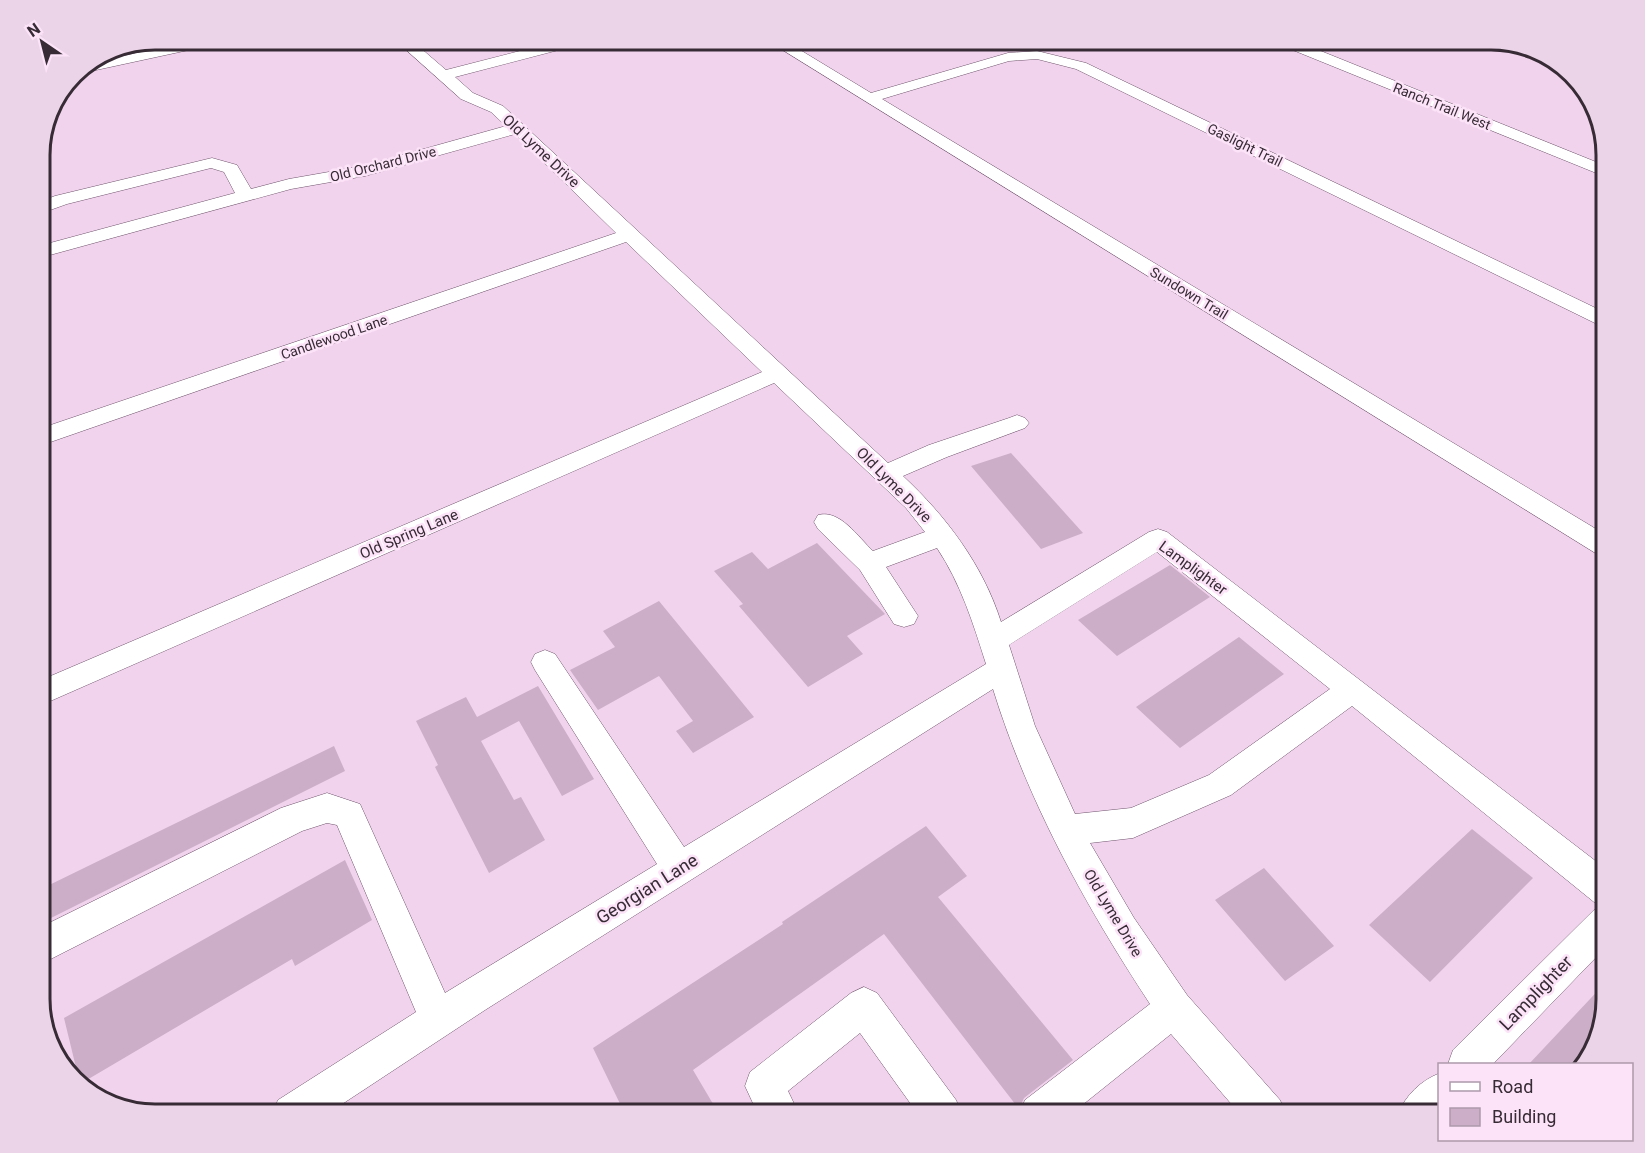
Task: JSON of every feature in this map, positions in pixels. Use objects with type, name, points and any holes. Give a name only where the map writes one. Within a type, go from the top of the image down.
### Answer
[{"type":"street","points":[[97,66],[171,50]]},
{"type":"street","name":"Old Lyme Drive","points":[[413,50],[467,96],[497,110],[518,128],[629,236],[779,373],[915,502],[943,536],[961,563],[984,612],[1020,726],[1046,789],[1122,930],[1174,1008],[1257,1104]]},
{"type":"street","points":[[442,76],[542,50]]},
{"type":"street","name":"Sundown Trail","points":[[790,50],[1596,541]]},
{"type":"street","name":"Ranch Trail West","points":[[1305,50],[1596,168]]},
{"type":"street","name":"Gaslight Trail","points":[[870,98],[1008,57],[1037,55],[1067,61],[1103,76],[1596,316]]},
{"type":"street","name":"Old Orchard Drive","points":[[50,249],[289,184],[366,171],[518,128]]},
{"type":"street","points":[[50,204],[212,162],[231,169],[246,196]]},
{"type":"street","name":"Candlewood Lane","points":[[50,434],[629,236]]},
{"type":"street","name":"Old Spring Lane","points":[[50,689],[779,373]]},
{"type":"street","points":[[885,474],[938,451],[1017,423]]},
{"type":"street","points":[[827,522],[868,563],[904,616]]},
{"type":"street","points":[[868,563],[943,536]]},
{"type":"street","name":"Lamplighter","points":[[998,654],[1158,539],[1596,882]]},
{"type":"street","name":"Georgian Lane","points":[[308,1104],[679,869],[998,654]]},
{"type":"street","points":[[545,662],[679,869]]},
{"type":"street","points":[[1067,830],[1133,823],[1220,785],[1352,689]]},
{"type":"street","points":[[50,941],[293,819],[327,808],[348,814],[438,1020]]},
{"type":"street","name":"Lamplighter","points":[[1469,1063],[1596,932]]},
{"type":"street","points":[[774,1104],[764,1086],[864,1006],[935,1104]]},
{"type":"street","points":[[1052,1104],[1174,1008]]},
{"type":"building","points":[[1011,453],[1083,533],[1041,549],[971,466]]},
{"type":"building","points":[[817,543],[885,614],[847,636],[863,654],[808,687],[739,606],[743,604],[714,571],[752,552],[768,569]]},
{"type":"building","points":[[1170,565],[1210,597],[1117,656],[1078,620]]},
{"type":"building","points":[[659,601],[754,717],[693,753],[676,731],[693,721],[659,676],[598,710],[570,670],[615,647],[603,631]]},
{"type":"building","points":[[1239,637],[1284,674],[1180,748],[1136,707]]},
{"type":"building","points":[[538,686],[594,779],[562,796],[519,721],[481,741],[514,800],[521,797],[545,840],[489,873],[435,767],[438,765],[416,721],[466,697],[477,717]]},
{"type":"building","points":[[334,746],[345,771],[50,918],[50,885]]},
{"type":"building","points":[[926,826],[967,876],[938,897],[1073,1060],[1024,1098],[1021,1104],[1015,1104],[884,934],[693,1070],[713,1104],[620,1104],[593,1048],[783,924],[782,922]]},
{"type":"building","points":[[1472,829],[1533,878],[1430,982],[1369,925]]},
{"type":"building","points":[[345,860],[372,920],[295,966],[292,959],[88,1079],[76,1068],[64,1018]]},
{"type":"building","points":[[1264,868],[1334,946],[1285,981],[1215,900]]},
{"type":"building","points":[[1596,993],[1590,1032],[1585,1045],[1573,1063],[1530,1063]]}]
